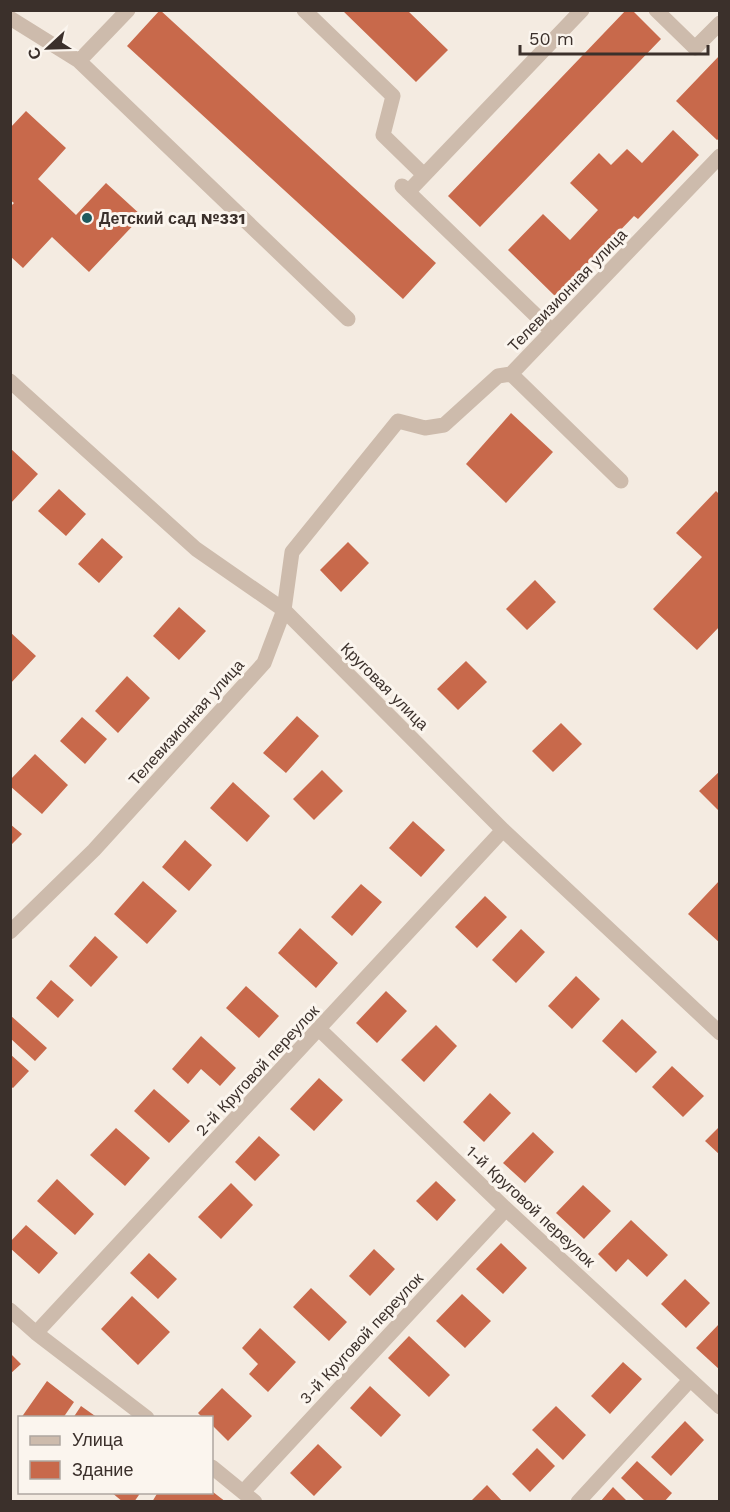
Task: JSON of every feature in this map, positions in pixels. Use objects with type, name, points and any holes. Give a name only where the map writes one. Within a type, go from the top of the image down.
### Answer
[{"type":"street","points":[[79,61],[128,10]]},
{"type":"street","points":[[304,10],[393,96],[383,135],[424,175]]},
{"type":"street","points":[[552,331],[405,189],[424,175],[582,10]]},
{"type":"street","points":[[656,10],[695,48],[720,22]]},
{"type":"street","points":[[10,18],[79,61],[348,319]]},
{"type":"street","name":"Телевизионная улица","points":[[10,932],[94,850],[264,663],[284,610],[292,552],[398,422],[425,428],[444,425],[498,376],[512,374],[720,156]]},
{"type":"street","points":[[512,374],[621,481]]},
{"type":"street","name":"Круговая улица","points":[[10,381],[196,549],[284,610],[503,831],[720,1033]]},
{"type":"street","name":"2-й Круговой переулок","points":[[36,1333],[503,831]]},
{"type":"street","name":"1-й Круговой переулок","points":[[319,1029],[506,1209],[720,1407]]},
{"type":"street","name":"3-й Круговой переулок","points":[[243,1492],[506,1209]]},
{"type":"street","points":[[10,1310],[36,1333],[144,1416]]},
{"type":"street","points":[[578,1502],[690,1380]]},
{"type":"street","points":[[213,1468],[255,1502]]},
{"type":"building","points":[[160,10],[436,263],[403,299],[127,46]]},
{"type":"building","points":[[342,10],[407,10],[448,50],[416,82]]},
{"type":"building","points":[[626,10],[632,10],[661,39],[480,227],[448,196]]},
{"type":"building","points":[[720,55],[720,138],[717,140],[676,101]]},
{"type":"building","name":"Детский сад №331","points":[[26,111],[66,148],[38,179],[76,215],[106,183],[142,216],[89,272],[52,237],[23,268],[10,256],[10,207],[14,203],[10,200],[10,128]]},
{"type":"building","points":[[673,130],[699,155],[638,219],[634,216],[556,297],[508,250],[543,214],[570,240],[598,210],[570,183],[599,153],[611,165],[627,149],[642,163]]},
{"type":"building","points":[[511,413],[553,452],[506,503],[466,464]]},
{"type":"building","points":[[10,448],[38,474],[10,504]]},
{"type":"building","points":[[59,489],[86,514],[66,536],[38,511]]},
{"type":"building","points":[[716,491],[720,495],[720,626],[697,650],[653,609],[702,557],[676,533]]},
{"type":"building","points":[[102,538],[123,557],[99,583],[78,564]]},
{"type":"building","points":[[348,542],[369,563],[341,592],[320,570]]},
{"type":"building","points":[[535,580],[556,602],[527,630],[506,609]]},
{"type":"building","points":[[179,607],[206,631],[179,660],[153,636]]},
{"type":"building","points":[[10,632],[36,656],[10,684]]},
{"type":"building","points":[[466,661],[487,682],[458,710],[437,689]]},
{"type":"building","points":[[127,676],[150,698],[118,733],[95,711]]},
{"type":"building","points":[[297,716],[319,736],[286,773],[263,753]]},
{"type":"building","points":[[82,717],[107,739],[85,764],[60,741]]},
{"type":"building","points":[[561,723],[582,744],[553,772],[532,751]]},
{"type":"building","points":[[35,754],[68,785],[42,814],[10,786],[10,780]]},
{"type":"building","points":[[322,770],[343,791],[314,820],[293,799]]},
{"type":"building","points":[[720,771],[720,812],[699,791]]},
{"type":"building","points":[[233,782],[270,816],[247,842],[210,808]]},
{"type":"building","points":[[413,821],[445,850],[421,877],[389,848]]},
{"type":"building","points":[[10,824],[22,834],[10,846]]},
{"type":"building","points":[[185,840],[212,865],[189,891],[162,867]]},
{"type":"building","points":[[720,880],[720,943],[688,914]]},
{"type":"building","points":[[143,881],[177,911],[147,944],[114,914]]},
{"type":"building","points":[[361,884],[382,902],[352,936],[331,917]]},
{"type":"building","points":[[485,896],[507,917],[477,948],[455,927]]},
{"type":"building","points":[[300,928],[338,963],[316,988],[278,953]]},
{"type":"building","points":[[521,929],[545,952],[516,983],[492,960]]},
{"type":"building","points":[[95,936],[118,957],[91,987],[69,966]]},
{"type":"building","points":[[576,976],[600,999],[572,1029],[548,1006]]},
{"type":"building","points":[[51,980],[74,1000],[58,1018],[36,998]]},
{"type":"building","points":[[246,986],[279,1016],[259,1038],[226,1008]]},
{"type":"building","points":[[386,991],[407,1011],[377,1043],[356,1023]]},
{"type":"building","points":[[10,1015],[47,1048],[35,1061],[10,1038]]},
{"type":"building","points":[[622,1019],[657,1052],[636,1073],[602,1041]]},
{"type":"building","points":[[436,1025],[457,1046],[424,1082],[401,1060]]},
{"type":"building","points":[[201,1036],[236,1068],[220,1086],[201,1069],[188,1084],[172,1069]]},
{"type":"building","points":[[10,1054],[29,1071],[13,1088],[10,1086]]},
{"type":"building","points":[[672,1066],[704,1096],[683,1117],[652,1087]]},
{"type":"building","points":[[319,1078],[343,1100],[314,1131],[290,1109]]},
{"type":"building","points":[[154,1089],[190,1121],[169,1143],[134,1111]]},
{"type":"building","points":[[490,1093],[511,1113],[484,1142],[463,1122]]},
{"type":"building","points":[[720,1126],[720,1155],[705,1141]]},
{"type":"building","points":[[116,1128],[150,1158],[125,1186],[90,1155]]},
{"type":"building","points":[[533,1132],[554,1152],[525,1183],[503,1163]]},
{"type":"building","points":[[259,1136],[280,1155],[255,1181],[235,1162]]},
{"type":"building","points":[[57,1179],[94,1214],[75,1235],[37,1201]]},
{"type":"building","points":[[436,1181],[456,1200],[437,1221],[416,1201]]},
{"type":"building","points":[[231,1183],[253,1205],[221,1239],[198,1217]]},
{"type":"building","points":[[583,1185],[611,1211],[584,1239],[556,1213]]},
{"type":"building","points":[[631,1220],[668,1255],[647,1277],[628,1259],[616,1272],[598,1254]]},
{"type":"building","points":[[26,1225],[58,1253],[39,1274],[10,1248],[10,1242]]},
{"type":"building","points":[[501,1243],[527,1268],[503,1294],[476,1269]]},
{"type":"building","points":[[374,1249],[395,1269],[370,1296],[349,1276]]},
{"type":"building","points":[[149,1253],[177,1279],[158,1299],[130,1273]]},
{"type":"building","points":[[685,1279],[710,1303],[686,1328],[661,1304]]},
{"type":"building","points":[[311,1288],[347,1322],[329,1341],[293,1307]]},
{"type":"building","points":[[462,1294],[491,1321],[465,1348],[436,1321]]},
{"type":"building","points":[[132,1296],[170,1332],[138,1365],[101,1329]]},
{"type":"building","points":[[720,1323],[720,1370],[696,1348]]},
{"type":"building","points":[[260,1328],[296,1362],[268,1392],[249,1374],[258,1364],[242,1348]]},
{"type":"building","points":[[409,1336],[450,1375],[429,1397],[388,1358]]},
{"type":"building","points":[[10,1353],[21,1364],[10,1374]]},
{"type":"building","points":[[623,1362],[642,1379],[610,1414],[591,1396]]},
{"type":"building","points":[[47,1381],[74,1402],[64,1416],[22,1416]]},
{"type":"building","points":[[370,1386],[401,1415],[381,1437],[350,1408]]},
{"type":"building","points":[[222,1388],[252,1416],[228,1441],[213,1426],[213,1416],[201,1416],[198,1413]]},
{"type":"building","points":[[81,1406],[95,1416],[74,1416]]},
{"type":"building","points":[[556,1406],[586,1435],[563,1460],[532,1430]]},
{"type":"building","points":[[685,1421],[704,1440],[671,1476],[651,1457]]},
{"type":"building","points":[[318,1444],[342,1467],[314,1496],[290,1473]]},
{"type":"building","points":[[537,1448],[555,1466],[530,1492],[512,1474]]},
{"type":"building","points":[[637,1461],[672,1493],[664,1502],[646,1502],[621,1478]]},
{"type":"building","points":[[487,1485],[503,1502],[470,1502]]},
{"type":"building","points":[[613,1487],[628,1502],[600,1502]]},
{"type":"building","points":[[213,1492],[226,1502],[152,1502],[157,1494],[213,1494]]},
{"type":"building","points":[[113,1494],[140,1494],[134,1502],[123,1502]]},
{"type":"place","name":"Детский сад №331","points":[[87,218]]}]
